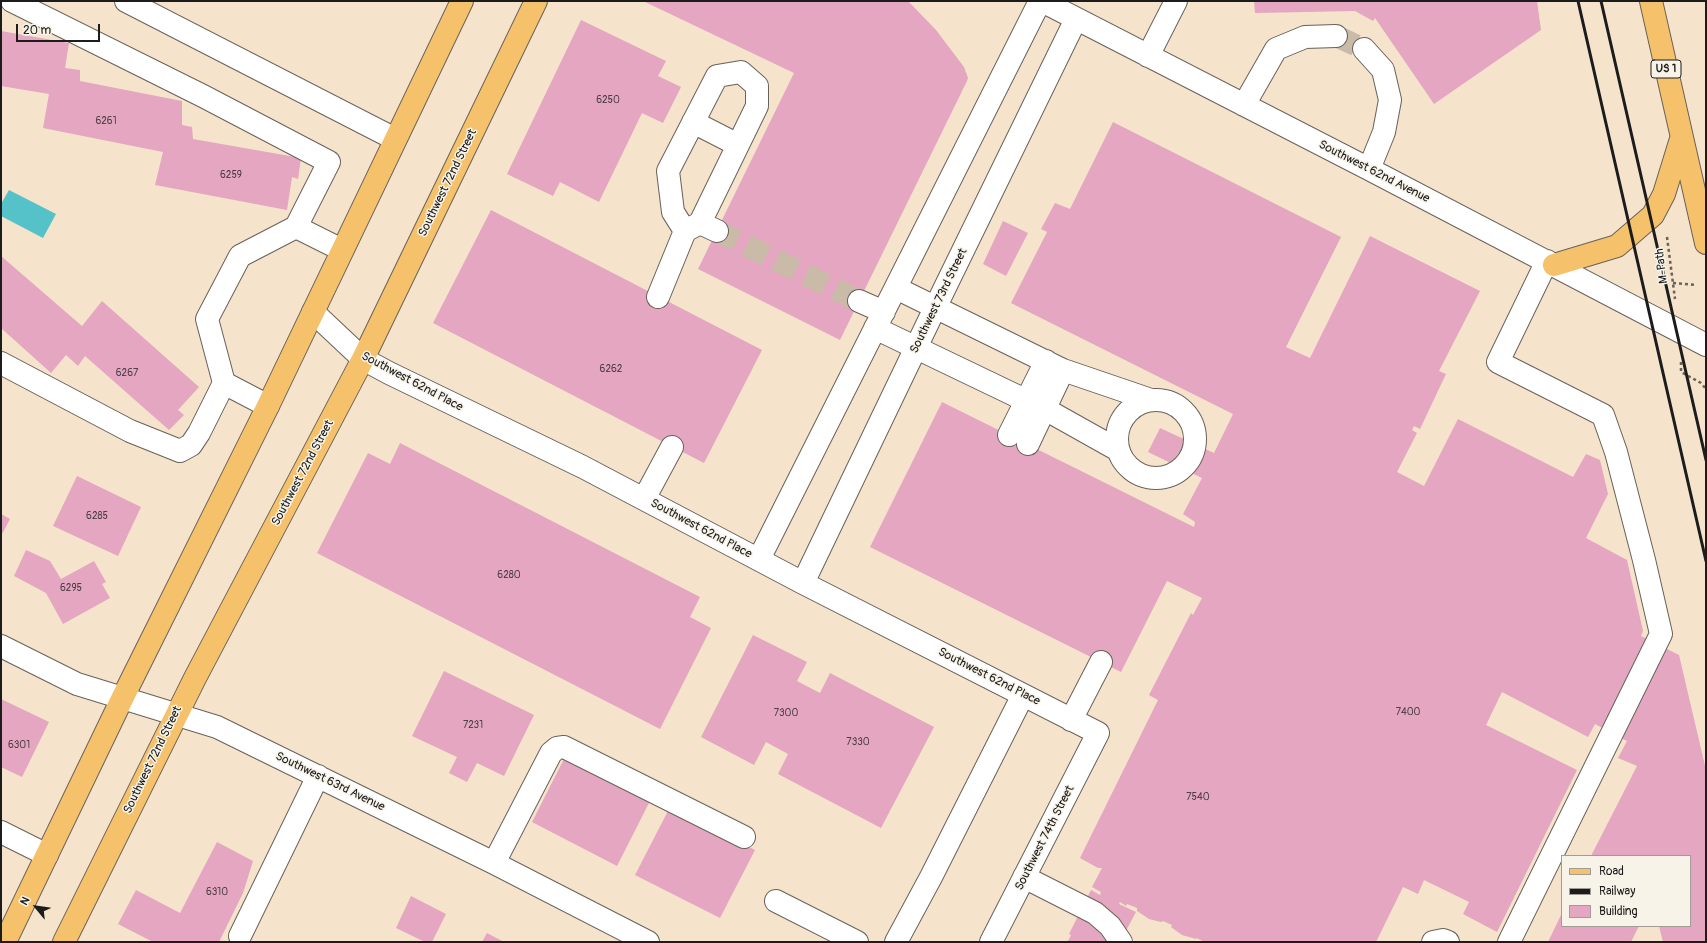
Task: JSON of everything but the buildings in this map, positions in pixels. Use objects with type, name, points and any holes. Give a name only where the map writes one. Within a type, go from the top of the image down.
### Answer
[{"type":"main road","points":[[5,942],[122,699],[268,406],[462,1]]},
{"type":"main road","name":"Southwest 72nd Street","points":[[64,942],[176,715],[363,359],[536,1]]},
{"type":"main road","name":"US 1","points":[[1651,1],[1706,243]]},
{"type":"main road","points":[[1550,263],[1617,246],[1653,215],[1664,194],[1682,137]]},
{"type":"street","points":[[1,362],[130,431],[180,451],[191,445],[199,433],[224,383],[207,319],[240,256],[296,227],[329,162],[203,96],[12,1]]},
{"type":"street","points":[[759,559],[1041,1]]},
{"type":"street","name":"Southwest 62nd Avenue","points":[[1041,1],[1369,169],[1706,345]]},
{"type":"street","points":[[1148,56],[1176,1]]},
{"type":"street","points":[[134,3],[395,139]]},
{"type":"street","name":"Southwest 73rd Street","points":[[803,583],[1076,19]]},
{"type":"street","points":[[1244,105],[1276,49],[1305,37],[1336,36]]},
{"type":"street","points":[[1364,49],[1383,70],[1390,100],[1384,132],[1369,169]]},
{"type":"street","points":[[658,296],[700,228],[757,106],[757,86],[741,72],[716,76],[668,171],[673,212],[700,228]]},
{"type":"street","points":[[693,122],[738,145]]},
{"type":"street","points":[[296,227],[342,250]]},
{"type":"street","points":[[1509,942],[1661,634],[1618,460],[1603,416],[1498,362],[1550,263]]},
{"type":"street","points":[[896,288],[1054,366],[1151,400],[1169,402],[1178,407],[1186,414],[1192,423],[1195,440],[1194,450],[1190,458],[1180,470],[1165,477],[1151,478],[1138,473],[1129,467],[1122,459],[1118,450],[1118,433],[1120,423],[1125,415],[1141,403],[1151,400]]},
{"type":"street","points":[[859,301],[879,320],[916,348],[1035,406],[1118,450]]},
{"type":"street","name":"Southwest 62nd Place","points":[[313,312],[363,359],[403,380],[583,467],[803,583],[1098,733]]},
{"type":"street","points":[[1018,440],[1054,366]]},
{"type":"street","points":[[224,383],[268,406]]},
{"type":"street","points":[[644,500],[672,446]]},
{"type":"street","name":"Southwest 63rd Avenue","points":[[1,646],[77,684],[217,727],[494,863],[648,942]]},
{"type":"street","points":[[1072,720],[1101,662]]},
{"type":"street","points":[[896,942],[931,877],[1023,694]]},
{"type":"street","name":"Southwest 74th Street","points":[[991,942],[1098,733]]},
{"type":"street","points":[[494,863],[551,753],[557,748],[564,747],[744,837]]},
{"type":"street","points":[[240,936],[318,776]]},
{"type":"street","points":[[1,832],[47,855]]},
{"type":"street","points":[[1024,877],[1095,913],[1110,926],[1121,942]]},
{"type":"street","points":[[776,901],[856,942]]},
{"type":"street","points":[[1433,942],[1443,940],[1448,942]]},
{"type":"path","name":"M-Path","points":[[1665,233],[1668,238],[1675,304]]},
{"type":"path","points":[[1673,283],[1696,285]]},
{"type":"path","points":[[1681,366],[1681,372],[1701,383],[1706,389]]},
{"type":"water","points":[[9,190],[56,214],[43,238],[1,216],[1,204]]},
{"type":"tunnel","points":[[1336,36],[1364,49]]},
{"type":"tunnel","points":[[717,231],[859,301]]},
{"type":"railway","points":[[1578,1],[1706,561]]},
{"type":"railway","points":[[1601,1],[1706,460]]}]
